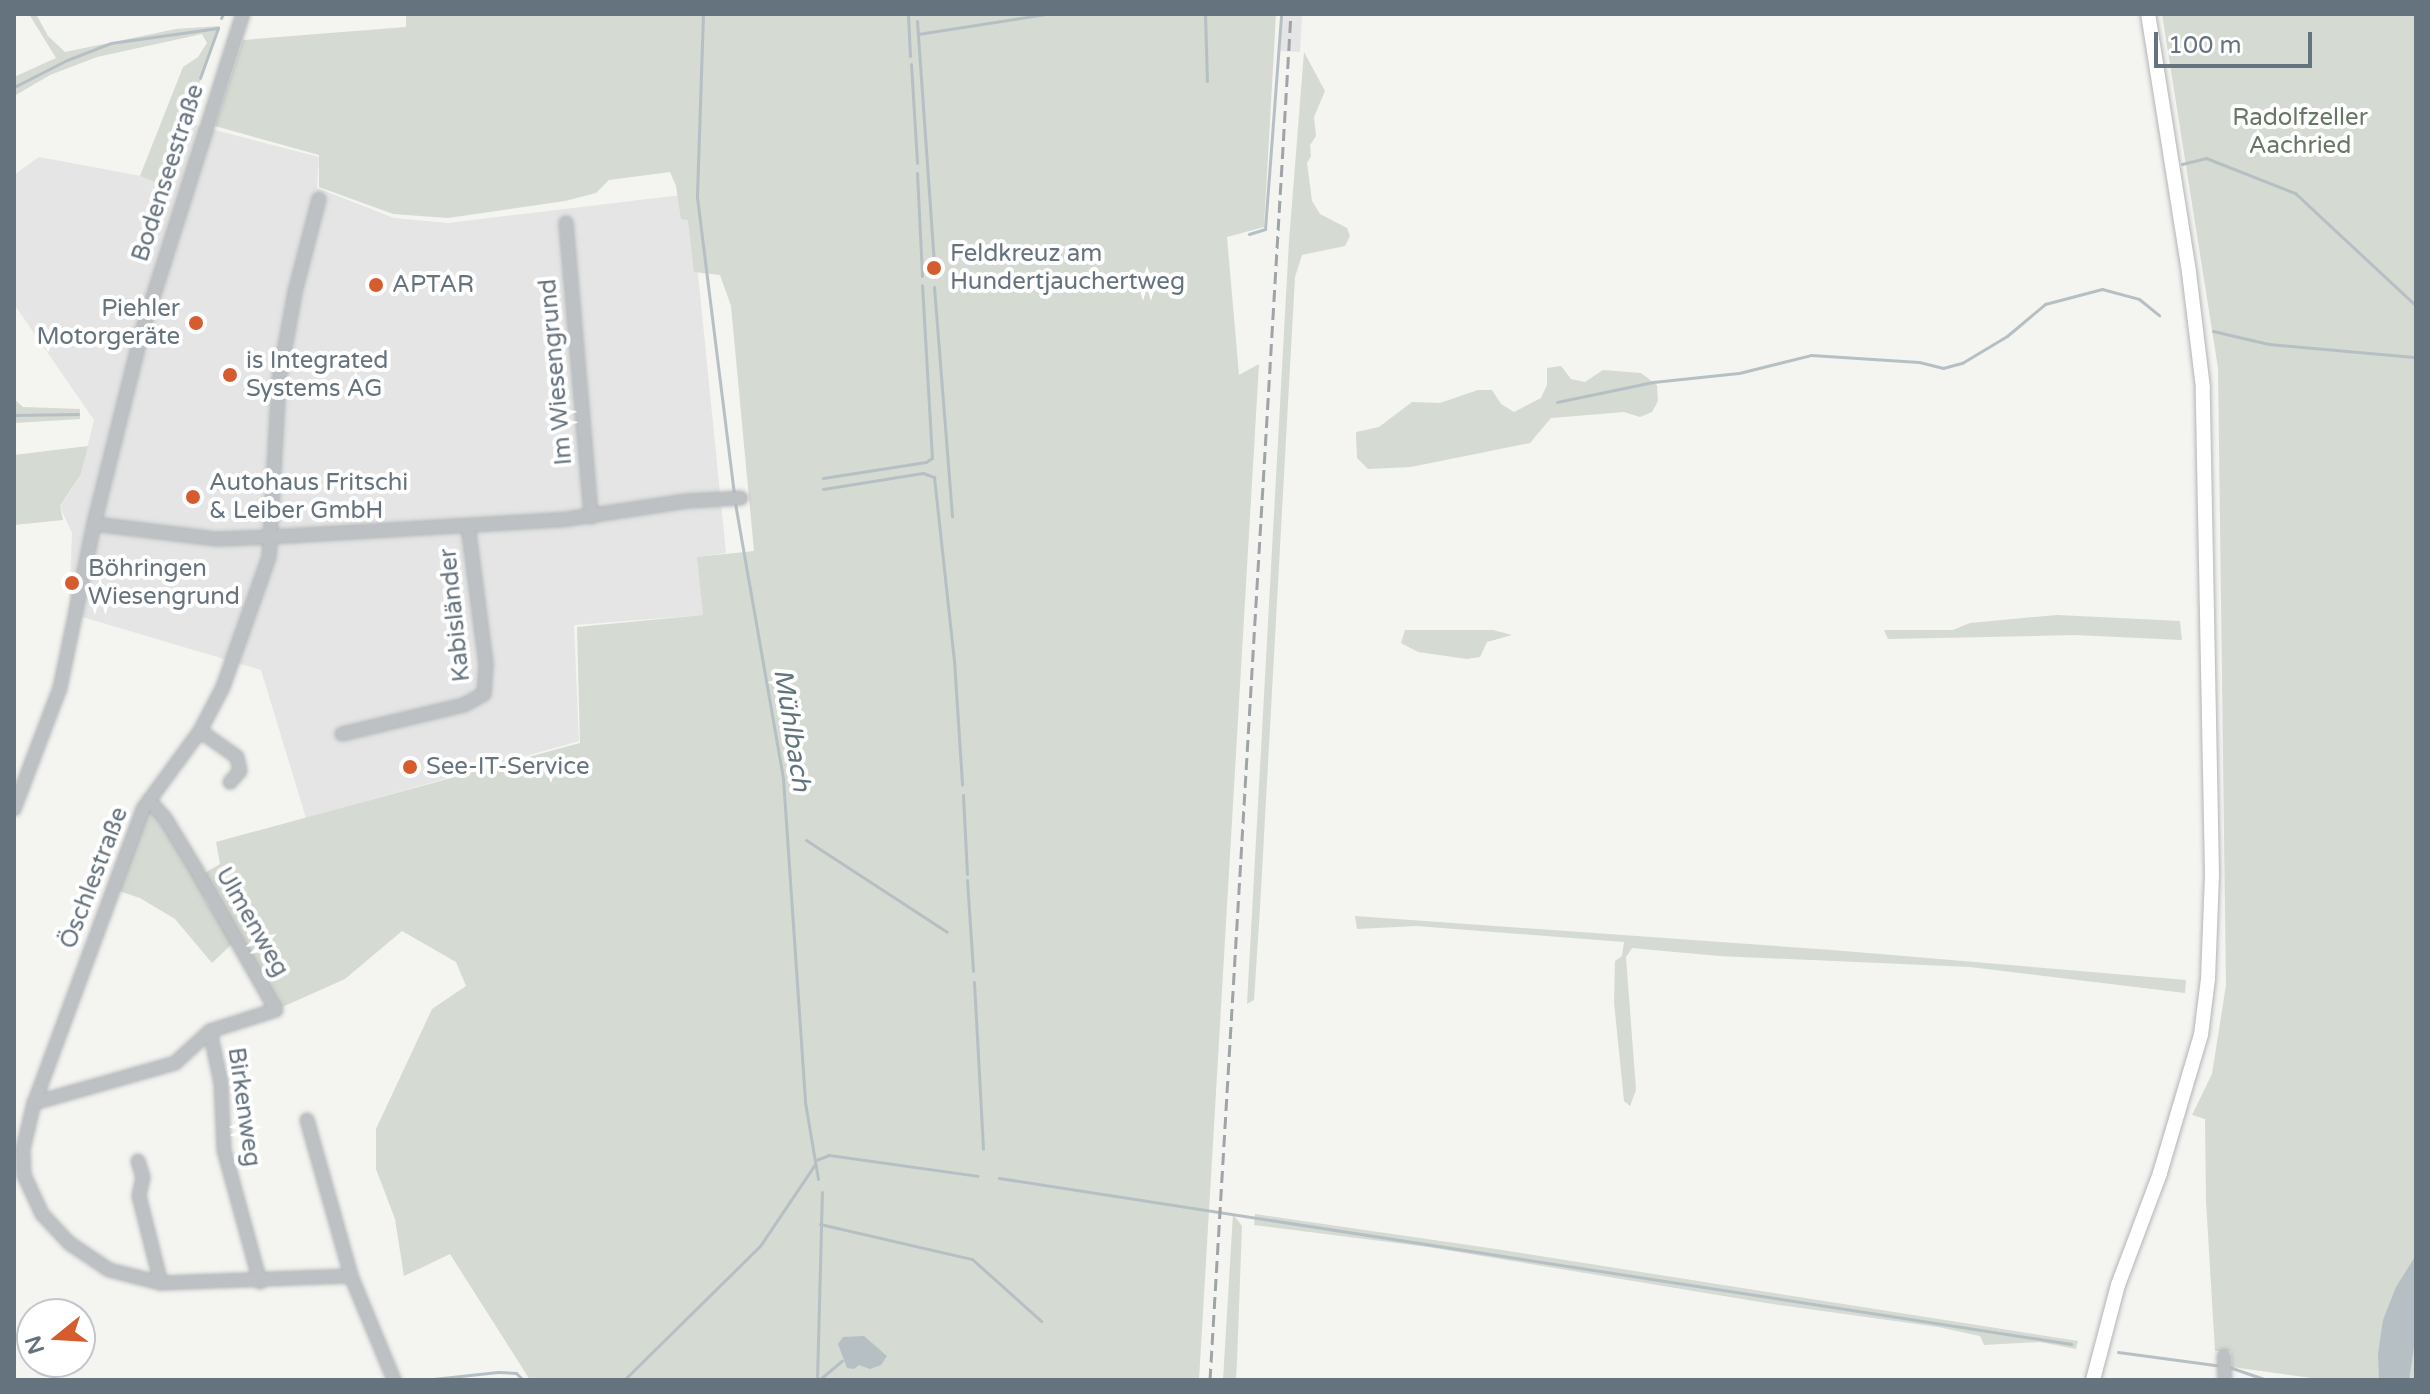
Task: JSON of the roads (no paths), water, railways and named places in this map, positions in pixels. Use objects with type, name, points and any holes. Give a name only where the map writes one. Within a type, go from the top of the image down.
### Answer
[{"type":"main road","points":[[2093,1380],[2118,1285],[2160,1173],[2201,1035],[2208,979],[2212,875],[2203,388],[2189,272],[2148,14]]},
{"type":"street","name":"Bodenseestraße","points":[[14,809],[60,688],[94,524],[155,287],[243,14]]},
{"type":"street","name":"Öschlestraße","points":[[319,199],[295,292],[279,380],[269,557],[242,639],[200,731],[149,800],[34,1103],[23,1149],[24,1175],[42,1214],[69,1243],[94,1262],[133,1278],[161,1283],[260,1282],[351,1276]]},
{"type":"street","name":"Im Wiesengrund","points":[[566,223],[591,517]]},
{"type":"street","points":[[94,524],[217,539],[271,537],[591,517],[687,501],[736,499]]},
{"type":"street","name":"Kabisländer","points":[[342,734],[464,705],[484,694],[486,664],[468,526]]},
{"type":"street","points":[[200,731],[237,757],[240,771],[230,782]]},
{"type":"street","name":"Ulmenweg","points":[[149,800],[165,818],[196,869],[276,1010],[210,1031]]},
{"type":"street","points":[[34,1103],[175,1063],[210,1031]]},
{"type":"street","name":"Birkenweg","points":[[210,1031],[221,1083],[224,1150],[260,1282]]},
{"type":"street","points":[[307,1120],[351,1276],[394,1380]]},
{"type":"street","points":[[138,1161],[143,1177],[139,1196],[161,1283]]},
{"type":"street","points":[[2224,1358],[2225,1377]]},
{"type":"waterway","points":[[221,18],[223,14]]},
{"type":"waterway","name":"Mühlbach","points":[[703,14],[697,197],[734,496]]},
{"type":"waterway","points":[[908,14],[910,56]]},
{"type":"waterway","points":[[918,34],[1045,14]]},
{"type":"waterway","points":[[1205,14],[1207,81]]},
{"type":"waterway","points":[[1249,234],[1265,229],[1281,14]]},
{"type":"waterway","points":[[917,21],[934,265]]},
{"type":"waterway","points":[[14,87],[67,60],[111,43],[218,28],[200,78]]},
{"type":"waterway","points":[[911,64],[917,163]]},
{"type":"waterway","points":[[2182,164],[2206,158],[2295,193],[2416,306]]},
{"type":"waterway","points":[[917,173],[922,276]]},
{"type":"waterway","points":[[823,478],[926,462],[932,458],[922,285]]},
{"type":"waterway","points":[[934,287],[952,516]]},
{"type":"waterway","points":[[1557,402],[1653,382],[1739,373],[1811,355],[1919,362],[1943,368],[1962,363],[2007,336],[2045,304],[2102,289],[2139,299],[2159,315]]},
{"type":"waterway","points":[[2213,331],[2269,344],[2416,357]]},
{"type":"waterway","points":[[14,415],[78,414]]},
{"type":"waterway","points":[[823,489],[923,473],[934,477],[954,660],[962,785]]},
{"type":"waterway","name":"Mühlbach","points":[[735,503],[783,778],[805,1102],[818,1179]]},
{"type":"waterway","points":[[963,795],[967,874]]},
{"type":"waterway","points":[[806,840],[947,932]]},
{"type":"waterway","points":[[967,880],[973,971]]},
{"type":"waterway","points":[[974,982],[983,1149]]},
{"type":"waterway","points":[[816,1160],[829,1155],[978,1176]]},
{"type":"waterway","name":"Mühlbach","points":[[624,1380],[760,1246],[815,1164]]},
{"type":"waterway","points":[[999,1178],[2071,1344]]},
{"type":"waterway","points":[[817,1380],[822,1192]]},
{"type":"waterway","points":[[820,1224],[972,1259],[1041,1321]]},
{"type":"waterway","points":[[2118,1352],[2222,1366]]},
{"type":"waterway","points":[[819,1380],[842,1361]]},
{"type":"waterway","points":[[2229,1367],[2267,1380]]},
{"type":"waterway","name":"Mühlbach","points":[[424,1380],[498,1372],[516,1373],[523,1380]]},
{"type":"railway","points":[[1210,1380],[1291,14]]},
{"type":"place","name":"Feldkreuz am Hundertjauchertweg","points":[[934,268]]},
{"type":"place","name":"APTAR","points":[[376,285]]},
{"type":"place","name":"Piehler Motorgeräte","points":[[196,323]]},
{"type":"place","name":"is Integrated Systems AG","points":[[230,375]]},
{"type":"place","name":"Autohaus Fritschi & Leiber GmbH","points":[[193,497]]},
{"type":"place","name":"Böhringen Wiesengrund","points":[[72,583]]},
{"type":"place","name":"See-IT-Service","points":[[410,767]]},
{"type":"park label","name":"Radolfzeller Aachried","points":[[2300,132]]}]
